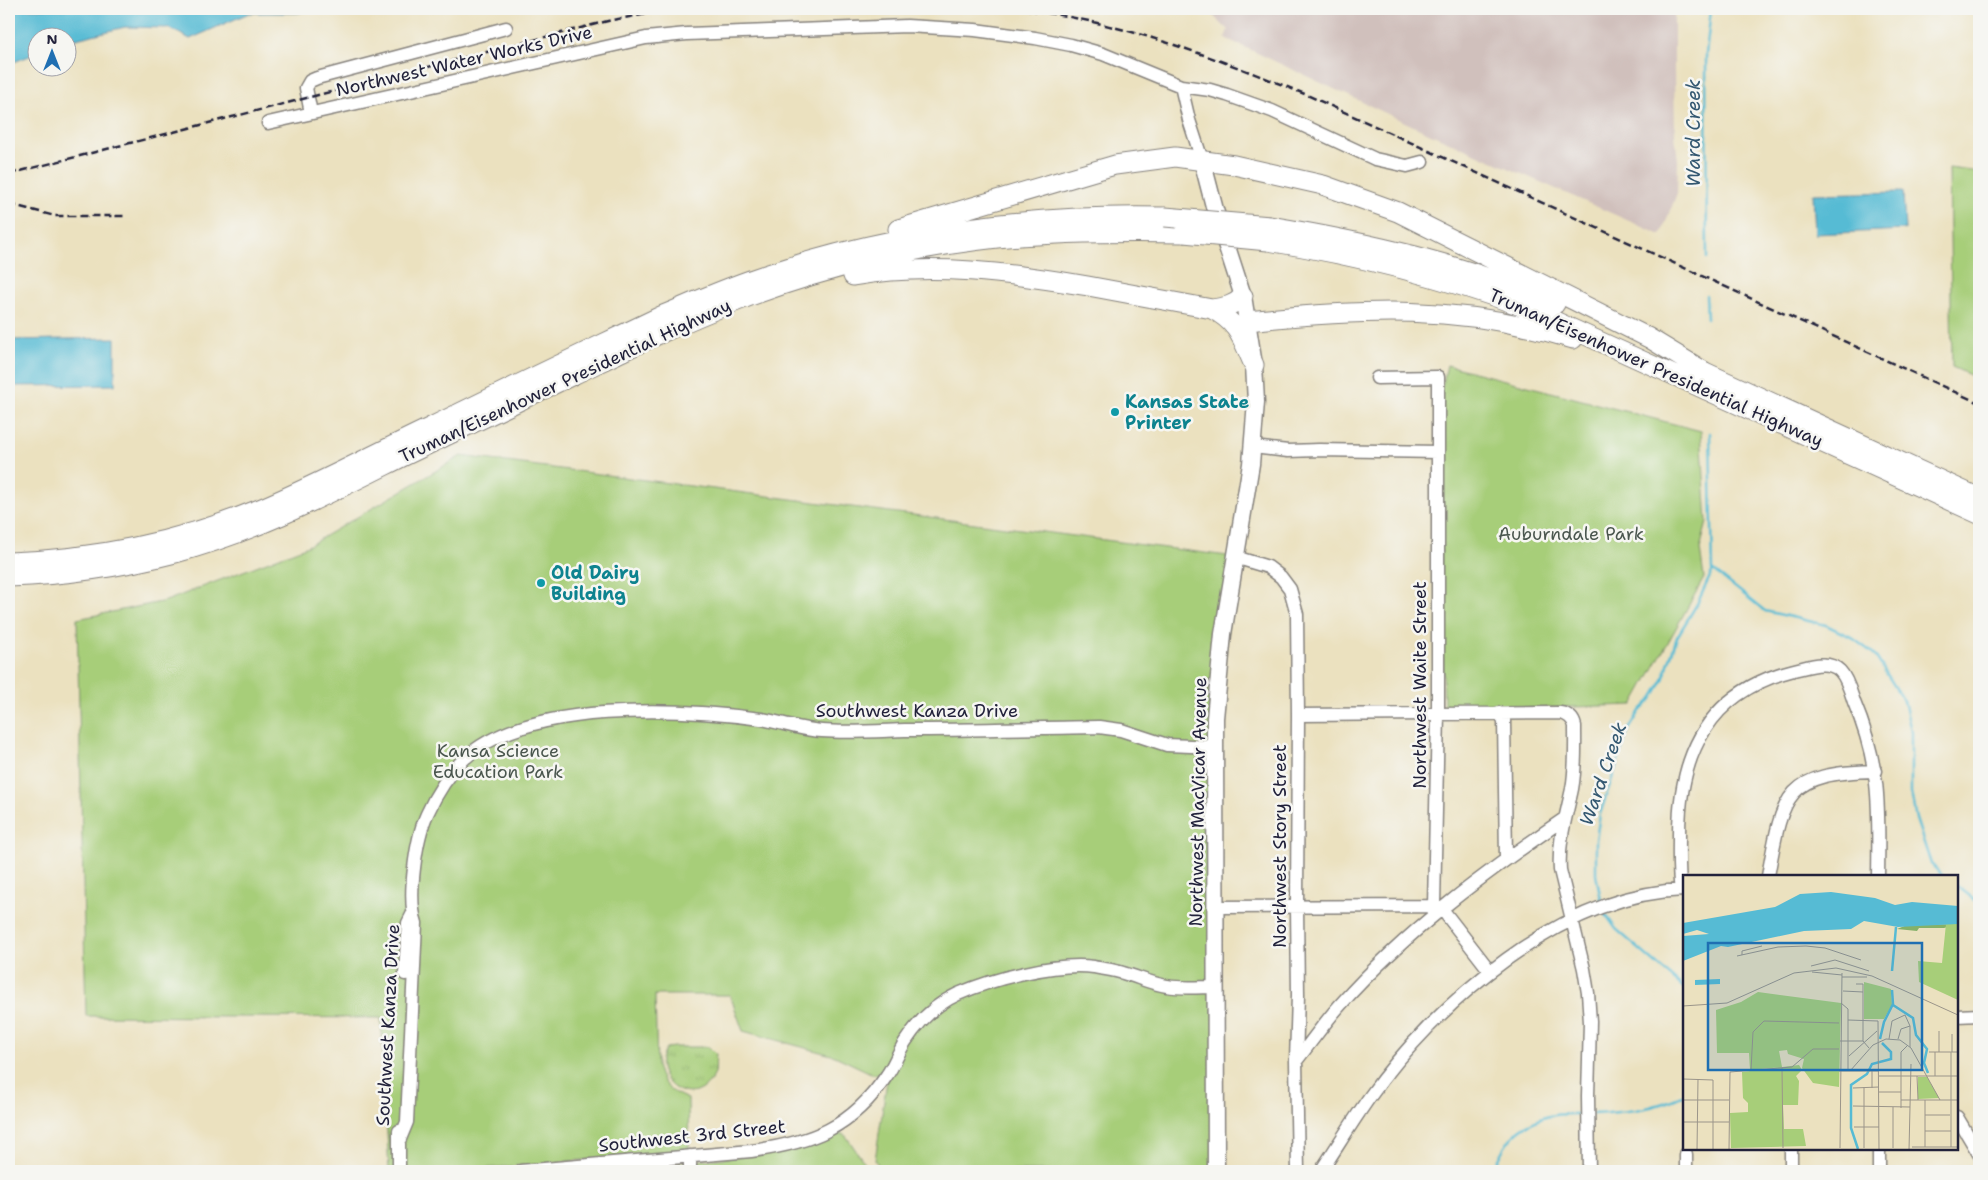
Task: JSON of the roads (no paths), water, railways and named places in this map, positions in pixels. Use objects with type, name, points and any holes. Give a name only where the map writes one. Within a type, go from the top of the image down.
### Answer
[{"type":"highway","points":[[792,267],[846,244],[1110,167],[1175,157],[1202,160],[1323,185],[1398,212],[1649,338],[1705,372]]},
{"type":"highway","name":"Truman/Eisenhower Presidential Highway","points":[[9,562],[78,557],[133,547],[179,536],[233,519],[308,487],[661,316],[719,292],[792,267],[877,244],[993,224],[1083,218],[1165,217],[1269,234],[1331,251],[1386,263],[1484,292],[1559,321],[1979,514]]},
{"type":"highway","name":"Truman/Eisenhower Presidential Highway","points":[[9,577],[62,574],[136,562],[198,546],[252,528],[338,490],[636,345],[730,304],[799,280],[840,268],[951,244],[998,238],[1057,234],[1118,232],[1333,236],[1388,249],[1488,278],[1544,299],[1979,498]]},
{"type":"highway","points":[[730,304],[865,274],[944,269],[1025,275],[1212,309],[1224,315],[1235,325],[1254,365]]},
{"type":"highway","points":[[1212,309],[1230,306],[1243,296]]},
{"type":"highway","points":[[1247,320],[1385,311],[1465,315],[1553,332],[1663,369]]},
{"type":"main road","name":"Northwest MacVicar Avenue","points":[[1202,160],[1214,210],[1228,246],[1243,296],[1254,365],[1256,402],[1253,447],[1223,634],[1215,718],[1216,1171]]},
{"type":"street","name":"Northwest Water Works Drive","points":[[268,123],[646,38],[687,34],[879,26],[948,27],[1053,41],[1103,54],[1181,86],[1210,90],[1272,111],[1375,159],[1407,166],[1422,162]]},
{"type":"street","points":[[311,114],[306,88],[316,78],[506,28]]},
{"type":"street","name":"Northwest MacVicar Avenue","points":[[1181,86],[1189,120],[1202,160]]},
{"type":"street","name":"Northwest Waite Street","points":[[1377,378],[1438,377],[1438,908]]},
{"type":"street","points":[[1253,447],[1288,451],[1438,452]]},
{"type":"street","name":"Northwest Story Street","points":[[1235,557],[1275,571],[1290,589],[1297,614],[1298,995],[1296,1061],[1298,1171]]},
{"type":"street","points":[[1321,1171],[1369,1097],[1400,1059],[1443,1013],[1490,971],[1530,945],[1586,914],[1622,901],[1683,890],[1678,859],[1680,798],[1690,757],[1705,728],[1722,708],[1752,686],[1783,673],[1804,668],[1828,665],[1837,668],[1842,673],[1866,730],[1876,771],[1879,811],[1878,875]]},
{"type":"street","name":"Southwest Kanza Drive","points":[[399,1171],[399,1123],[408,923],[413,913],[417,850],[421,828],[431,806],[450,775],[465,758],[480,747],[516,728],[608,713],[642,711],[682,712],[762,720],[821,731],[1099,727],[1121,730],[1167,746],[1215,747]]},
{"type":"street","points":[[1499,713],[1504,720],[1506,858]]},
{"type":"street","points":[[1298,715],[1560,713],[1570,717],[1575,726],[1574,769],[1560,838],[1560,870],[1573,920],[1588,993],[1590,1022],[1588,1096],[1589,1171]]},
{"type":"street","points":[[1768,875],[1783,810],[1791,795],[1798,788],[1806,782],[1832,774],[1876,771]]},
{"type":"street","points":[[1296,1061],[1341,1004],[1438,908],[1506,858],[1564,819]]},
{"type":"street","points":[[1216,907],[1438,908]]},
{"type":"street","points":[[1438,908],[1490,971]]},
{"type":"street","name":"Southwest 3rd Street","points":[[521,1171],[783,1147],[808,1139],[843,1122],[870,1099],[888,1074],[905,1042],[930,1012],[957,995],[1008,978],[1058,967],[1082,967],[1122,973],[1166,986],[1216,987]]},
{"type":"street","points":[[1958,1016],[1979,1016]]},
{"type":"street","points":[[1958,1119],[1979,1154]]},
{"type":"street","points":[[1790,1150],[1791,1171]]},
{"type":"street","points":[[1879,1150],[1879,1171]]},
{"type":"street","points":[[1686,1154],[1686,1171]]},
{"type":"street","points":[[690,1156],[690,1171]]},
{"type":"water","points":[[9,9],[315,9],[298,13],[249,13],[190,39],[169,28],[125,27],[78,39],[78,28],[28,28],[28,57],[9,64]]},
{"type":"water","points":[[1903,192],[1905,230],[1815,234],[1813,194]]},
{"type":"water","points":[[115,338],[115,385],[9,386],[9,340]]},
{"type":"waterway","name":"Ward Creek","points":[[1707,258],[1706,54],[1711,9]]},
{"type":"waterway","name":"Ward Creek","points":[[1706,295],[1707,319]]},
{"type":"waterway","name":"Ward Creek","points":[[1602,904],[1596,875],[1596,840],[1600,814],[1628,731],[1640,711],[1652,699],[1663,680],[1677,637],[1697,604],[1713,570],[1710,433]]},
{"type":"waterway","points":[[1713,570],[1765,611],[1826,625],[1851,637],[1874,654],[1904,701],[1911,731],[1911,793],[1916,819],[1931,864],[1942,875]]},
{"type":"waterway","points":[[1958,887],[1979,903]]},
{"type":"waterway","name":"Ward Creek","points":[[1604,912],[1616,929],[1683,987]]},
{"type":"waterway","name":"Ward Creek","points":[[1592,1114],[1639,1109],[1661,1104],[1683,1095]]},
{"type":"waterway","name":"Ward Creek","points":[[1493,1171],[1507,1143],[1528,1124],[1553,1115],[1584,1114]]},
{"type":"railway","points":[[9,174],[612,20],[676,9]]},
{"type":"railway","points":[[1022,9],[1059,15],[1131,32],[1238,67],[1307,95],[1979,403]]},
{"type":"railway","points":[[9,204],[55,216],[124,216]]},
{"type":"place","name":"Kansas State Printer","points":[[1115,412]]},
{"type":"place","name":"Old Dairy Building","points":[[541,583]]},
{"type":"park label","name":"Auburndale Park","points":[[1571,534]]},
{"type":"park label","name":"Kansa Science Education Park","points":[[498,761]]}]
